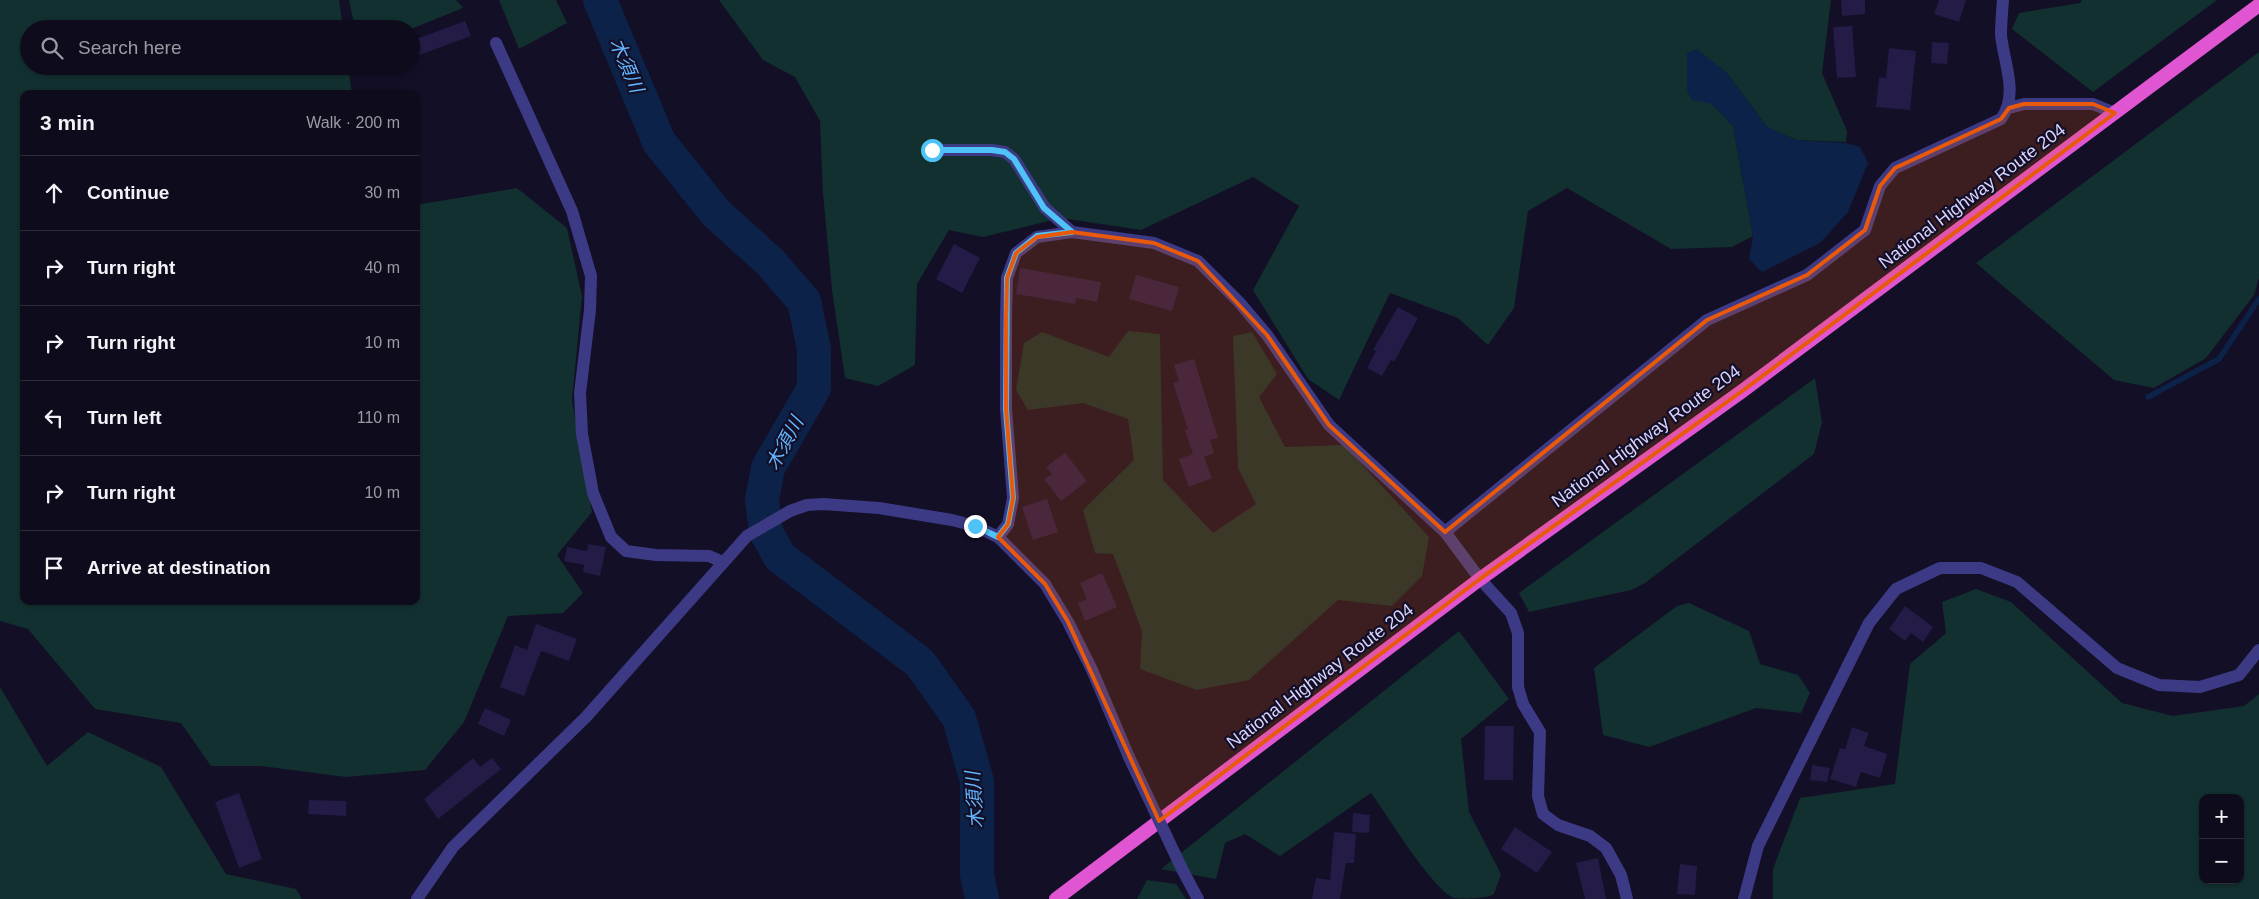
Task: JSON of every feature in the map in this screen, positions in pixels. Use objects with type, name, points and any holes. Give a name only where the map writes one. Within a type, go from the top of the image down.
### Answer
[{"type":"highway","name":"National Highway Route 204","points":[[1056,899],[1480,579],[1741,392],[2259,5]]},
{"type":"street","points":[[1445,532],[1707,320],[1807,275],[1865,230],[1880,186],[1895,168],[2001,119],[2009,108],[2010,86],[2001,35],[2003,0]]},
{"type":"street","points":[[496,43],[572,211],[591,276],[590,310],[580,393],[582,434],[593,493],[611,537],[626,551],[656,555],[709,556],[723,562]]},
{"type":"street","points":[[2009,108],[2024,104],[2093,104],[2115,113]]},
{"type":"street","points":[[932,150],[992,150],[1005,152],[1014,159],[1044,208],[1072,232]]},
{"type":"street","points":[[998,537],[1008,524],[1013,498],[1006,409],[1007,278],[1016,253],[1037,236],[1072,232],[1154,243],[1198,261],[1239,302],[1267,336],[1329,425],[1445,532],[1480,579],[1511,612],[1518,633],[1518,687],[1523,704],[1540,732],[1538,796],[1543,814],[1558,825],[1590,836],[1606,848],[1621,875],[1626,899]]},
{"type":"street","points":[[417,899],[453,847],[586,717],[747,536],[790,511],[807,505],[824,504],[879,508],[952,520],[975,526],[998,537],[1045,584],[1068,622],[1092,670],[1129,757],[1198,899]]},
{"type":"street","points":[[1744,899],[1758,846],[1869,623],[1896,589],[1940,568],[1981,568],[2017,582],[2117,668],[2159,685],[2200,687],[2239,675],[2259,650]]},
{"type":"highlighted area","points":[[2024,104],[2093,104],[2115,113],[1741,392],[1480,579],[1159,821],[1068,622],[1045,584],[998,537],[1008,524],[1013,498],[1006,409],[1006,318],[1007,278],[1016,253],[1037,237],[1072,232],[1154,243],[1198,261],[1267,335],[1329,425],[1445,532],[1707,320],[1807,275],[1865,230],[1880,186],[1895,168],[2001,119],[2009,108]]},
{"type":"green space","points":[[0,0],[339,0],[342,20],[20,20],[20,75],[349,75],[351,90],[20,90],[20,605],[420,605],[420,204],[517,188],[567,228],[582,296],[572,400],[592,512],[557,555],[583,593],[563,613],[508,616],[464,722],[425,770],[346,777],[261,766],[211,766],[181,723],[95,709],[28,629],[0,621]]},
{"type":"green space","points":[[349,0],[456,0],[463,8],[420,25],[420,20],[353,20]]},
{"type":"green space","points":[[499,0],[556,0],[567,23],[519,49]]},
{"type":"green space","points":[[719,0],[1831,0],[1822,73],[1847,131],[1846,142],[1796,140],[1767,127],[1726,72],[1712,104],[1733,126],[1753,236],[1732,247],[1671,249],[1567,188],[1528,211],[1514,308],[1488,345],[1458,318],[1390,293],[1339,400],[1308,379],[1253,290],[1299,206],[1253,177],[1141,230],[1061,218],[983,237],[949,230],[917,284],[915,365],[878,386],[845,378],[832,290],[823,193],[820,121],[795,77],[763,60]]},
{"type":"green space","points":[[2082,0],[2217,0],[2093,92],[2012,29],[2019,13],[2080,3]]},
{"type":"green space","points":[[2259,52],[2259,278],[2254,295],[2206,358],[2154,388],[2114,380],[1976,263]]},
{"type":"green space","points":[[1128,331],[1160,334],[1163,480],[1213,533],[1256,504],[1238,468],[1233,336],[1252,332],[1277,374],[1259,397],[1285,447],[1344,445],[1429,537],[1422,576],[1392,606],[1338,600],[1249,680],[1197,690],[1140,669],[1142,631],[1113,554],[1095,553],[1083,510],[1134,460],[1128,419],[1083,403],[1028,410],[1016,390],[1024,343],[1042,332],[1109,357]]},
{"type":"green space","points":[[1815,378],[1822,422],[1814,454],[1645,583],[1631,590],[1529,612],[1519,593]]},
{"type":"green space","points":[[1976,589],[2011,602],[2122,703],[2173,716],[2244,706],[2259,694],[2259,899],[1773,899],[1773,869],[1800,798],[1895,784],[1910,664],[1946,633],[1942,602]]},
{"type":"green space","points":[[1689,603],[1749,631],[1760,664],[1798,675],[1810,693],[1801,713],[1756,708],[1649,747],[1603,735],[1594,668],[1677,606]]},
{"type":"green space","points":[[1459,631],[1509,699],[1461,739],[1469,812],[1501,874],[1494,894],[1480,898],[1454,898],[1445,892],[1410,850],[1371,793],[1280,856],[1245,834],[1225,843],[1216,879],[1161,869]]},
{"type":"green space","points":[[0,687],[47,766],[88,732],[161,767],[226,874],[296,889],[302,899],[0,899]]},
{"type":"green space","points":[[1147,880],[1176,884],[1186,899],[1137,899]]},
{"type":"water","points":[[1697,49],[1726,72],[1767,127],[1796,140],[1846,143],[1860,147],[1868,163],[1848,212],[1820,243],[1762,272],[1749,259],[1753,236],[1733,126],[1712,104],[1692,100],[1687,91],[1687,53]]},
{"type":"building","points":[[1841,0],[1865,0],[1865,14],[1842,16]]},
{"type":"building","points":[[1939,0],[1966,0],[1959,22],[1934,14]]},
{"type":"building","points":[[465,21],[471,36],[420,55],[420,38]]},
{"type":"building","points":[[1852,26],[1856,77],[1837,78],[1833,27]]},
{"type":"building","points":[[1932,42],[1949,43],[1947,64],[1931,63]]},
{"type":"building","points":[[1889,48],[1916,51],[1910,110],[1876,107],[1879,77],[1886,78]]},
{"type":"building","points":[[954,244],[980,258],[962,293],[936,279]]},
{"type":"building","points":[[1020,268],[1101,282],[1097,302],[1076,298],[1075,304],[1016,294]]},
{"type":"building","points":[[1136,275],[1179,287],[1172,311],[1129,299]]},
{"type":"building","points":[[1398,307],[1418,318],[1394,362],[1391,360],[1382,376],[1367,368],[1376,351],[1373,350]]},
{"type":"building","points":[[1194,359],[1218,438],[1210,440],[1214,453],[1204,457],[1212,478],[1189,487],[1179,459],[1193,454],[1185,430],[1188,429],[1173,383],[1179,381],[1174,365]]},
{"type":"building","points":[[1065,453],[1087,481],[1061,501],[1044,479],[1052,474],[1046,467]]},
{"type":"building","points":[[1047,499],[1058,532],[1033,540],[1022,507]]},
{"type":"building","points":[[588,544],[606,547],[600,576],[583,572],[584,565],[564,561],[567,547],[587,551]]},
{"type":"building","points":[[1102,573],[1117,607],[1085,621],[1078,603],[1087,599],[1080,583]]},
{"type":"building","points":[[1905,606],[1933,627],[1923,642],[1911,633],[1905,641],[1889,629]]},
{"type":"building","points":[[536,624],[577,639],[569,661],[541,651],[524,696],[500,687],[515,645],[527,650]]},
{"type":"building","points":[[485,708],[511,720],[504,736],[478,724]]},
{"type":"building","points":[[1485,726],[1514,726],[1513,780],[1484,780]]},
{"type":"building","points":[[1852,727],[1869,733],[1864,746],[1887,754],[1880,778],[1861,772],[1856,787],[1830,779],[1840,748],[1845,749]]},
{"type":"building","points":[[473,758],[480,767],[492,758],[501,769],[438,819],[424,799]]},
{"type":"building","points":[[1812,765],[1830,768],[1827,782],[1810,780]]},
{"type":"building","points":[[239,793],[262,859],[239,868],[215,802]]},
{"type":"building","points":[[309,800],[346,801],[346,816],[308,814]]},
{"type":"building","points":[[1353,813],[1370,815],[1369,833],[1352,832]]},
{"type":"building","points":[[1515,827],[1552,852],[1537,873],[1501,849]]},
{"type":"building","points":[[1334,832],[1356,834],[1354,863],[1346,863],[1340,899],[1312,899],[1316,878],[1330,880]]},
{"type":"building","points":[[1598,858],[1606,899],[1585,899],[1576,863]]},
{"type":"building","points":[[1680,864],[1697,866],[1695,895],[1677,894]]},
{"type":"waterway","name":"木須川","points":[[600,0],[659,142],[716,213],[770,262],[804,301],[814,349],[814,388],[768,468],[762,500],[766,532],[780,557],[920,663],[959,718],[977,781],[977,875],[982,899]]},
{"type":"waterway","points":[[2148,397],[2219,359],[2259,299]]},
{"type":"route","points":[[932,150],[992,150],[1005,152],[1014,159],[1044,208],[1072,232],[1037,236],[1016,253],[1007,278],[1006,409],[1013,498],[1008,524],[998,537],[975,526]]}]
